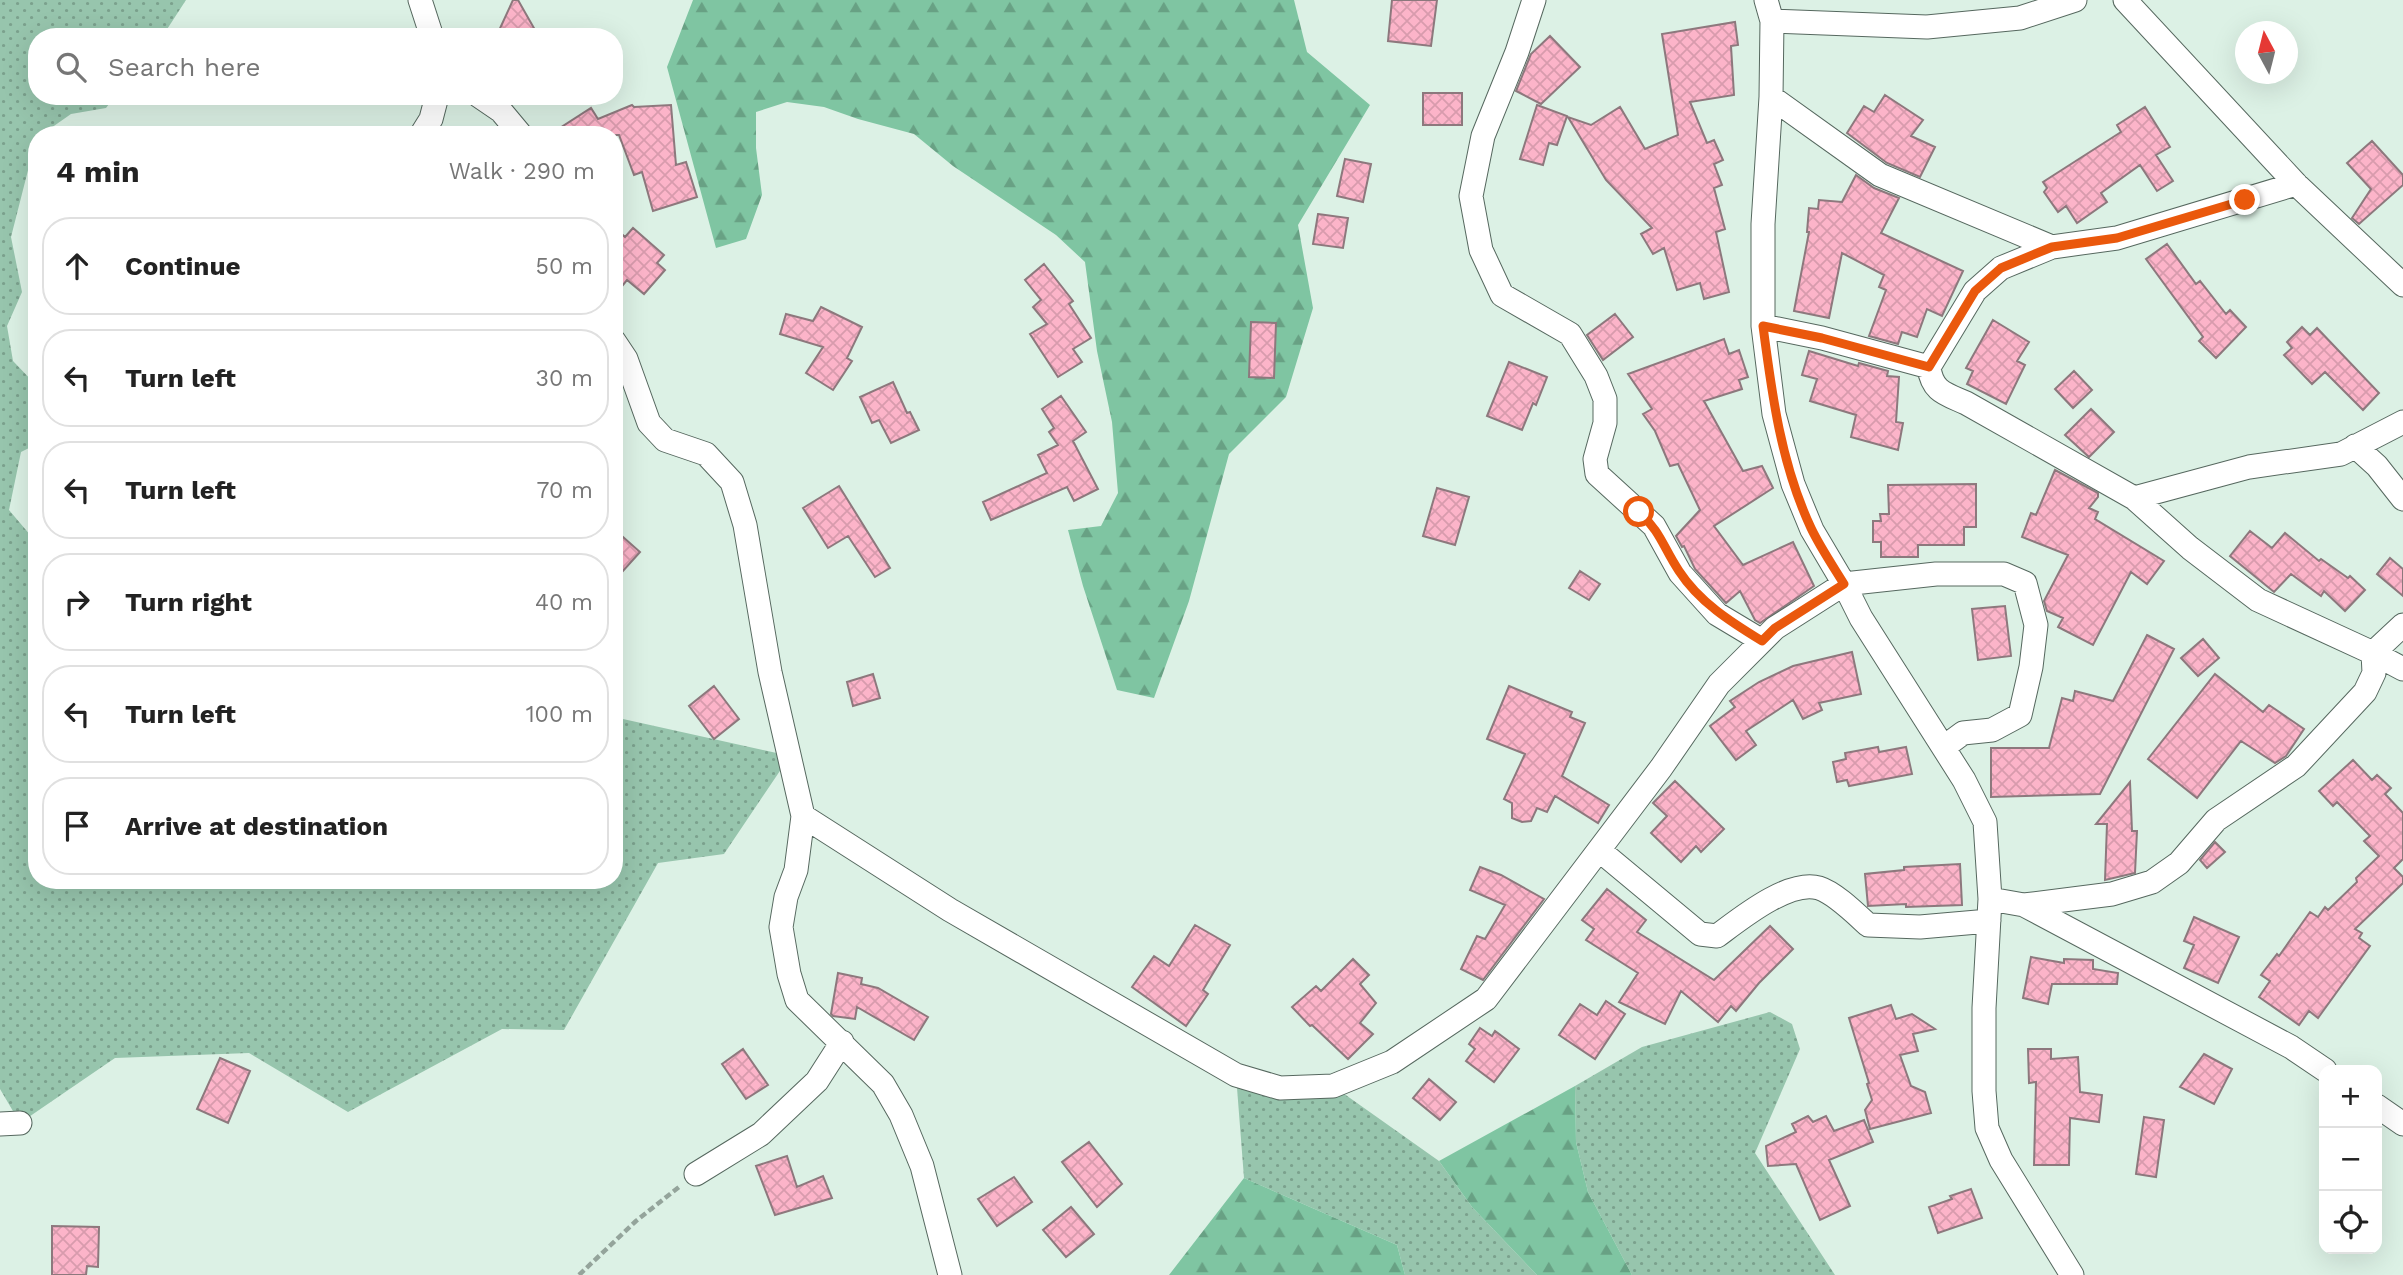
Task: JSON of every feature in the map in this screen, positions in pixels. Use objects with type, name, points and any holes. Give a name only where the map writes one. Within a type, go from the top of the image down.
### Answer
[{"type":"street","points":[[420,0],[429,28]]},
{"type":"street","points":[[1534,0],[1517,52],[1483,136],[1471,196],[1481,250],[1503,295],[1570,334],[1596,376],[1605,399],[1605,423],[1595,459],[1597,474],[1654,526],[1680,573],[1717,614],[1762,641]]},
{"type":"street","points":[[2072,1275],[2001,1160],[1986,1128],[1984,1007],[1990,910],[1985,822],[1944,747],[1861,618],[1812,530],[1793,484],[1774,414],[1763,326],[1763,225],[1771,97],[1769,10],[1927,27],[2020,18],[2075,0]]},
{"type":"street","points":[[2125,0],[2296,184],[2403,285]]},
{"type":"street","points":[[1771,97],[1880,174],[2052,247]]},
{"type":"street","points":[[427,126],[435,105]]},
{"type":"street","points":[[492,105],[513,126]]},
{"type":"street","points":[[2296,184],[2117,238],[2052,247],[2001,268],[1975,291],[1929,367],[1931,379],[1939,391],[1966,403],[2134,498],[2190,548],[2258,600],[2403,669]]},
{"type":"street","points":[[1763,326],[1822,338],[1929,367]]},
{"type":"street","points":[[623,354],[649,423],[665,440],[706,454],[733,482],[745,525],[770,672],[803,816],[796,870],[786,897],[781,927],[789,974],[797,1000],[883,1084],[901,1115],[922,1166],[950,1275]]},
{"type":"street","points":[[2134,498],[2249,467],[2341,454],[2403,422]]},
{"type":"street","points":[[2355,446],[2377,466],[2403,499]]},
{"type":"street","points":[[803,816],[950,910],[1076,981],[1178,1044],[1236,1075],[1280,1088],[1333,1086],[1392,1062],[1486,999],[1661,768],[1719,684],[1775,628],[1844,584],[1937,574],[2004,574],[2025,583],[2036,625],[2031,667],[2020,715],[1992,730],[1964,733],[1944,747]]},
{"type":"street","points":[[1599,850],[1700,934],[1717,936],[1762,903],[1796,889],[1819,888],[1846,905],[1868,925],[1920,927],[1990,910],[2112,894],[2152,882],[2179,863],[2216,820],[2297,766],[2365,692],[2374,673],[2373,653],[2403,625]]},
{"type":"street","points":[[2024,905],[2291,1046],[2319,1066]]},
{"type":"street","points":[[696,1174],[761,1134],[817,1081],[842,1042]]},
{"type":"street","points":[[2382,1109],[2403,1124]]},
{"type":"path","points":[[579,1275],[636,1221],[696,1174]]},
{"type":"green space","points":[[0,0],[186,0],[168,28],[28,28],[28,105],[108,105],[106,108],[71,114],[54,126],[28,126],[28,170],[11,237],[22,292],[7,326],[13,361],[28,377],[28,448],[21,452],[9,510],[28,532],[28,889],[623,889],[623,719],[790,756],[724,854],[658,863],[564,1030],[502,1029],[348,1112],[249,1053],[115,1058],[20,1123],[0,1089]]},
{"type":"green space","points":[[693,0],[1294,0],[1307,52],[1370,105],[1298,225],[1313,308],[1286,397],[1229,454],[1189,601],[1154,698],[1117,690],[1068,530],[1101,526],[1118,493],[1112,422],[1097,351],[1085,262],[1056,235],[953,166],[914,134],[824,107],[787,102],[756,112],[756,148],[762,195],[746,239],[716,248],[667,67]]},
{"type":"green space","points":[[1770,1012],[1792,1024],[1800,1049],[1755,1153],[1835,1275],[1632,1275],[1588,1192],[1576,1142],[1575,1086],[1642,1047]]},
{"type":"green space","points":[[1236,1075],[1333,1086],[1439,1161],[1472,1207],[1537,1275],[1405,1275],[1397,1245],[1244,1178]]},
{"type":"green space","points":[[1575,1086],[1576,1142],[1588,1192],[1632,1275],[1537,1275],[1472,1207],[1439,1161]]},
{"type":"green space","points":[[1244,1178],[1397,1245],[1405,1275],[1169,1275]]},
{"type":"building","points":[[513,0],[518,0],[534,28],[500,28]]},
{"type":"building","points":[[1392,0],[1437,0],[1431,46],[1388,41]]},
{"type":"building","points":[[1735,22],[1738,45],[1731,46],[1734,95],[1690,102],[1707,143],[1714,140],[1723,160],[1714,164],[1722,185],[1714,188],[1725,229],[1716,232],[1729,292],[1704,299],[1700,283],[1677,290],[1664,248],[1653,254],[1641,234],[1652,228],[1606,180],[1568,117],[1591,125],[1620,107],[1645,149],[1678,135],[1662,34]]},
{"type":"building","points":[[1550,36],[1580,67],[1541,104],[1516,91],[1531,54]]},
{"type":"building","points":[[1423,93],[1462,93],[1462,125],[1423,125]]},
{"type":"building","points":[[1885,95],[1923,120],[1911,136],[1935,147],[1920,177],[1887,163],[1847,133],[1864,106],[1874,112]]},
{"type":"building","points":[[632,105],[671,105],[676,165],[686,162],[697,197],[653,211],[642,172],[634,175],[623,146],[623,126],[563,126],[591,108],[598,119]]},
{"type":"building","points":[[1537,105],[1567,116],[1557,145],[1549,143],[1543,165],[1520,159]]},
{"type":"building","points":[[2145,107],[2170,147],[2156,155],[2173,181],[2157,191],[2140,165],[2101,193],[2107,202],[2077,223],[2066,206],[2058,212],[2044,192],[2047,188],[2043,182],[2121,132],[2117,125]]},
{"type":"building","points":[[2372,141],[2403,175],[2403,185],[2359,224],[2352,218],[2371,189],[2347,163]]},
{"type":"building","points":[[1345,159],[1371,164],[1363,202],[1337,196]]},
{"type":"building","points":[[1856,175],[1874,188],[1899,198],[1881,233],[1963,271],[1942,316],[1927,309],[1917,337],[1902,332],[1898,344],[1869,336],[1886,290],[1879,287],[1884,275],[1842,253],[1829,318],[1794,311],[1809,232],[1809,208],[1818,209],[1819,200],[1842,202]]},
{"type":"building","points":[[1318,214],[1348,218],[1343,248],[1313,244]]},
{"type":"building","points":[[633,228],[664,255],[657,263],[665,270],[644,294],[627,280],[623,285],[623,235],[625,237]]},
{"type":"building","points":[[2167,244],[2196,284],[2200,281],[2226,314],[2230,310],[2246,327],[2216,358],[2199,341],[2203,337],[2146,259]]},
{"type":"building","points":[[1044,264],[1073,301],[1069,304],[1091,338],[1073,349],[1082,362],[1058,377],[1030,334],[1047,324],[1033,307],[1041,300],[1025,280]]},
{"type":"building","points":[[821,307],[862,327],[847,358],[852,361],[833,390],[806,373],[823,347],[780,334],[786,314],[813,321]]},
{"type":"building","points":[[1615,314],[1633,337],[1603,360],[1587,335]]},
{"type":"building","points":[[1993,320],[2029,342],[2017,361],[2025,365],[2006,404],[1967,384],[1973,371],[1966,368]]},
{"type":"building","points":[[1251,322],[1276,323],[1274,378],[1249,377]]},
{"type":"building","points":[[2302,327],[2310,335],[2317,328],[2379,393],[2363,410],[2325,372],[2312,384],[2284,355],[2292,348],[2287,342]]},
{"type":"building","points":[[1724,339],[1729,354],[1739,350],[1748,377],[1739,380],[1742,389],[1704,401],[1743,471],[1762,466],[1773,488],[1714,526],[1743,565],[1793,542],[1814,586],[1760,623],[1755,620],[1740,591],[1726,603],[1695,569],[1676,536],[1700,510],[1678,464],[1670,466],[1655,431],[1643,414],[1652,409],[1628,374]]},
{"type":"building","points":[[1809,351],[1858,366],[1859,363],[1888,371],[1887,376],[1899,377],[1896,422],[1903,423],[1898,450],[1851,437],[1856,415],[1810,401],[1817,379],[1802,375]]},
{"type":"building","points":[[1509,362],[1547,377],[1522,430],[1487,416]]},
{"type":"building","points":[[2074,371],[2092,390],[2073,408],[2055,389]]},
{"type":"building","points":[[893,382],[907,413],[910,412],[919,430],[891,443],[879,420],[872,423],[860,397]]},
{"type":"building","points":[[1061,396],[1086,432],[1073,441],[1098,489],[1074,501],[1067,487],[991,520],[983,502],[1047,473],[1038,455],[1058,445],[1049,432],[1054,428],[1042,409]]},
{"type":"building","points":[[2091,409],[2114,432],[2089,457],[2065,435]]},
{"type":"building","points":[[2055,470],[2098,493],[2089,508],[2098,512],[2095,519],[2164,561],[2147,584],[2131,572],[2093,645],[2058,627],[2063,618],[2047,611],[2044,601],[2068,555],[2022,537],[2031,513],[2036,515]]},
{"type":"building","points":[[1976,484],[1976,527],[1964,527],[1964,545],[1918,545],[1918,557],[1881,557],[1881,542],[1873,542],[1873,521],[1881,521],[1880,514],[1889,514],[1888,485]]},
{"type":"building","points":[[839,486],[890,568],[875,577],[848,536],[828,548],[803,508]]},
{"type":"building","points":[[1437,488],[1469,497],[1455,545],[1423,536]]},
{"type":"building","points":[[2250,531],[2272,548],[2285,533],[2319,561],[2321,559],[2348,578],[2350,576],[2365,590],[2345,611],[2324,591],[2321,596],[2291,574],[2274,592],[2230,556]]},
{"type":"building","points":[[623,537],[640,552],[623,571]]},
{"type":"building","points":[[2390,558],[2403,569],[2403,596],[2377,574]]},
{"type":"building","points":[[1580,571],[1600,584],[1589,600],[1569,588]]},
{"type":"building","points":[[2005,606],[2011,656],[1978,660],[1972,609]]},
{"type":"building","points":[[2147,635],[2174,649],[2100,794],[1991,797],[1991,748],[2049,748],[2062,698],[2073,701],[2075,691],[2113,701]]},
{"type":"building","points":[[2203,639],[2219,658],[2198,676],[2181,658]]},
{"type":"building","points":[[1852,652],[1861,694],[1819,703],[1822,710],[1803,719],[1793,700],[1746,731],[1756,745],[1736,760],[1710,726],[1735,707],[1730,701],[1759,682],[1793,666]]},
{"type":"building","points":[[873,674],[880,698],[853,706],[847,682]]},
{"type":"building","points":[[2215,674],[2263,712],[2269,705],[2304,729],[2286,756],[2275,763],[2241,741],[2197,798],[2148,759]]},
{"type":"building","points":[[714,686],[739,719],[714,739],[689,706]]},
{"type":"building","points":[[1509,686],[1572,712],[1570,717],[1585,723],[1562,776],[1609,805],[1598,823],[1555,796],[1547,812],[1537,808],[1531,821],[1522,822],[1512,818],[1512,803],[1504,799],[1525,754],[1487,739]]},
{"type":"building","points":[[1878,747],[1879,752],[1906,747],[1912,774],[1849,786],[1847,780],[1837,782],[1833,762],[1846,759],[1845,753]]},
{"type":"building","points":[[2353,760],[2372,780],[2377,775],[2391,788],[2385,794],[2403,813],[2403,859],[2394,868],[2403,877],[2403,883],[2355,929],[2362,933],[2359,938],[2370,946],[2318,1018],[2309,1011],[2299,1025],[2259,997],[2270,981],[2261,975],[2277,954],[2279,956],[2310,912],[2318,917],[2325,907],[2328,910],[2379,856],[2364,841],[2370,836],[2337,802],[2333,806],[2319,791]]},
{"type":"building","points":[[1675,781],[1724,829],[1701,852],[1696,846],[1681,862],[1651,833],[1667,816],[1653,803]]},
{"type":"building","points":[[2130,782],[2132,831],[2137,831],[2135,873],[2105,880],[2107,824],[2096,824]]},
{"type":"building","points":[[2215,842],[2225,852],[2207,868],[2200,860]]},
{"type":"building","points":[[1960,864],[1962,905],[1868,906],[1865,874],[1904,870],[1904,867]]},
{"type":"building","points":[[1480,867],[1501,875],[1544,899],[1483,980],[1461,969],[1477,936],[1485,939],[1505,905],[1470,890]]},
{"type":"building","points":[[1607,889],[1646,920],[1637,932],[1714,980],[1770,926],[1793,949],[1736,1011],[1731,1006],[1718,1022],[1681,991],[1665,1024],[1619,1002],[1638,973],[1586,940],[1594,929],[1582,920]]},
{"type":"building","points":[[2194,917],[2239,937],[2218,983],[2184,968],[2194,945],[2184,941]]},
{"type":"building","points":[[1195,925],[1230,945],[1203,990],[1208,994],[1186,1026],[1132,987],[1154,956],[1169,966]]},
{"type":"building","points":[[2031,957],[2064,963],[2064,959],[2093,960],[2093,969],[2118,973],[2117,984],[2052,984],[2048,1004],[2023,998]]},
{"type":"building","points":[[1353,959],[1369,975],[1360,984],[1376,1003],[1360,1023],[1373,1034],[1348,1059],[1292,1007],[1316,986],[1321,991]]},
{"type":"building","points":[[838,973],[862,978],[861,984],[878,988],[928,1017],[914,1040],[857,1007],[855,1019],[833,1016],[831,1014]]},
{"type":"building","points":[[1606,1001],[1625,1014],[1595,1059],[1559,1035],[1580,1004],[1597,1015]]},
{"type":"building","points":[[1891,1005],[1896,1019],[1912,1014],[1935,1029],[1913,1034],[1918,1051],[1900,1055],[1911,1086],[1925,1092],[1931,1113],[1870,1129],[1865,1110],[1872,1100],[1867,1084],[1869,1083],[1849,1018]]},
{"type":"building","points":[[1480,1028],[1492,1036],[1495,1031],[1519,1049],[1494,1082],[1466,1061],[1475,1049],[1469,1044]]},
{"type":"building","points":[[743,1049],[768,1085],[746,1099],[722,1064]]},
{"type":"building","points":[[2028,1049],[2051,1049],[2051,1059],[2078,1057],[2080,1092],[2102,1095],[2099,1122],[2070,1118],[2069,1165],[2034,1165],[2036,1082],[2029,1083]]},
{"type":"building","points":[[2204,1054],[2232,1069],[2214,1104],[2180,1087]]},
{"type":"building","points":[[220,1058],[250,1071],[228,1123],[197,1109]]},
{"type":"building","points":[[1429,1079],[1456,1102],[1440,1120],[1413,1098]]},
{"type":"building","points":[[1808,1116],[1813,1122],[1826,1116],[1834,1131],[1864,1120],[1873,1142],[1829,1160],[1850,1206],[1820,1220],[1796,1164],[1768,1166],[1766,1146],[1796,1132],[1792,1124]]},
{"type":"building","points":[[2144,1117],[2164,1120],[2156,1177],[2136,1174]]},
{"type":"building","points":[[1089,1142],[1122,1184],[1097,1207],[1062,1162]]},
{"type":"building","points":[[787,1156],[797,1187],[823,1176],[832,1198],[775,1215],[756,1166]]},
{"type":"building","points":[[1014,1177],[1032,1202],[997,1226],[978,1199]]},
{"type":"building","points":[[1971,1189],[1982,1218],[1938,1233],[1929,1207]]},
{"type":"building","points":[[1071,1207],[1094,1234],[1066,1257],[1043,1230]]},
{"type":"building","points":[[52,1226],[99,1227],[98,1267],[87,1266],[86,1275],[52,1275]]},
{"type":"route","points":[[1639,512],[1654,526],[1680,573],[1717,614],[1762,641],[1775,628],[1844,584],[1812,530],[1793,484],[1774,414],[1763,326],[1822,338],[1929,367],[1975,291],[2001,268],[2052,247],[2117,238],[2245,200]]}]
